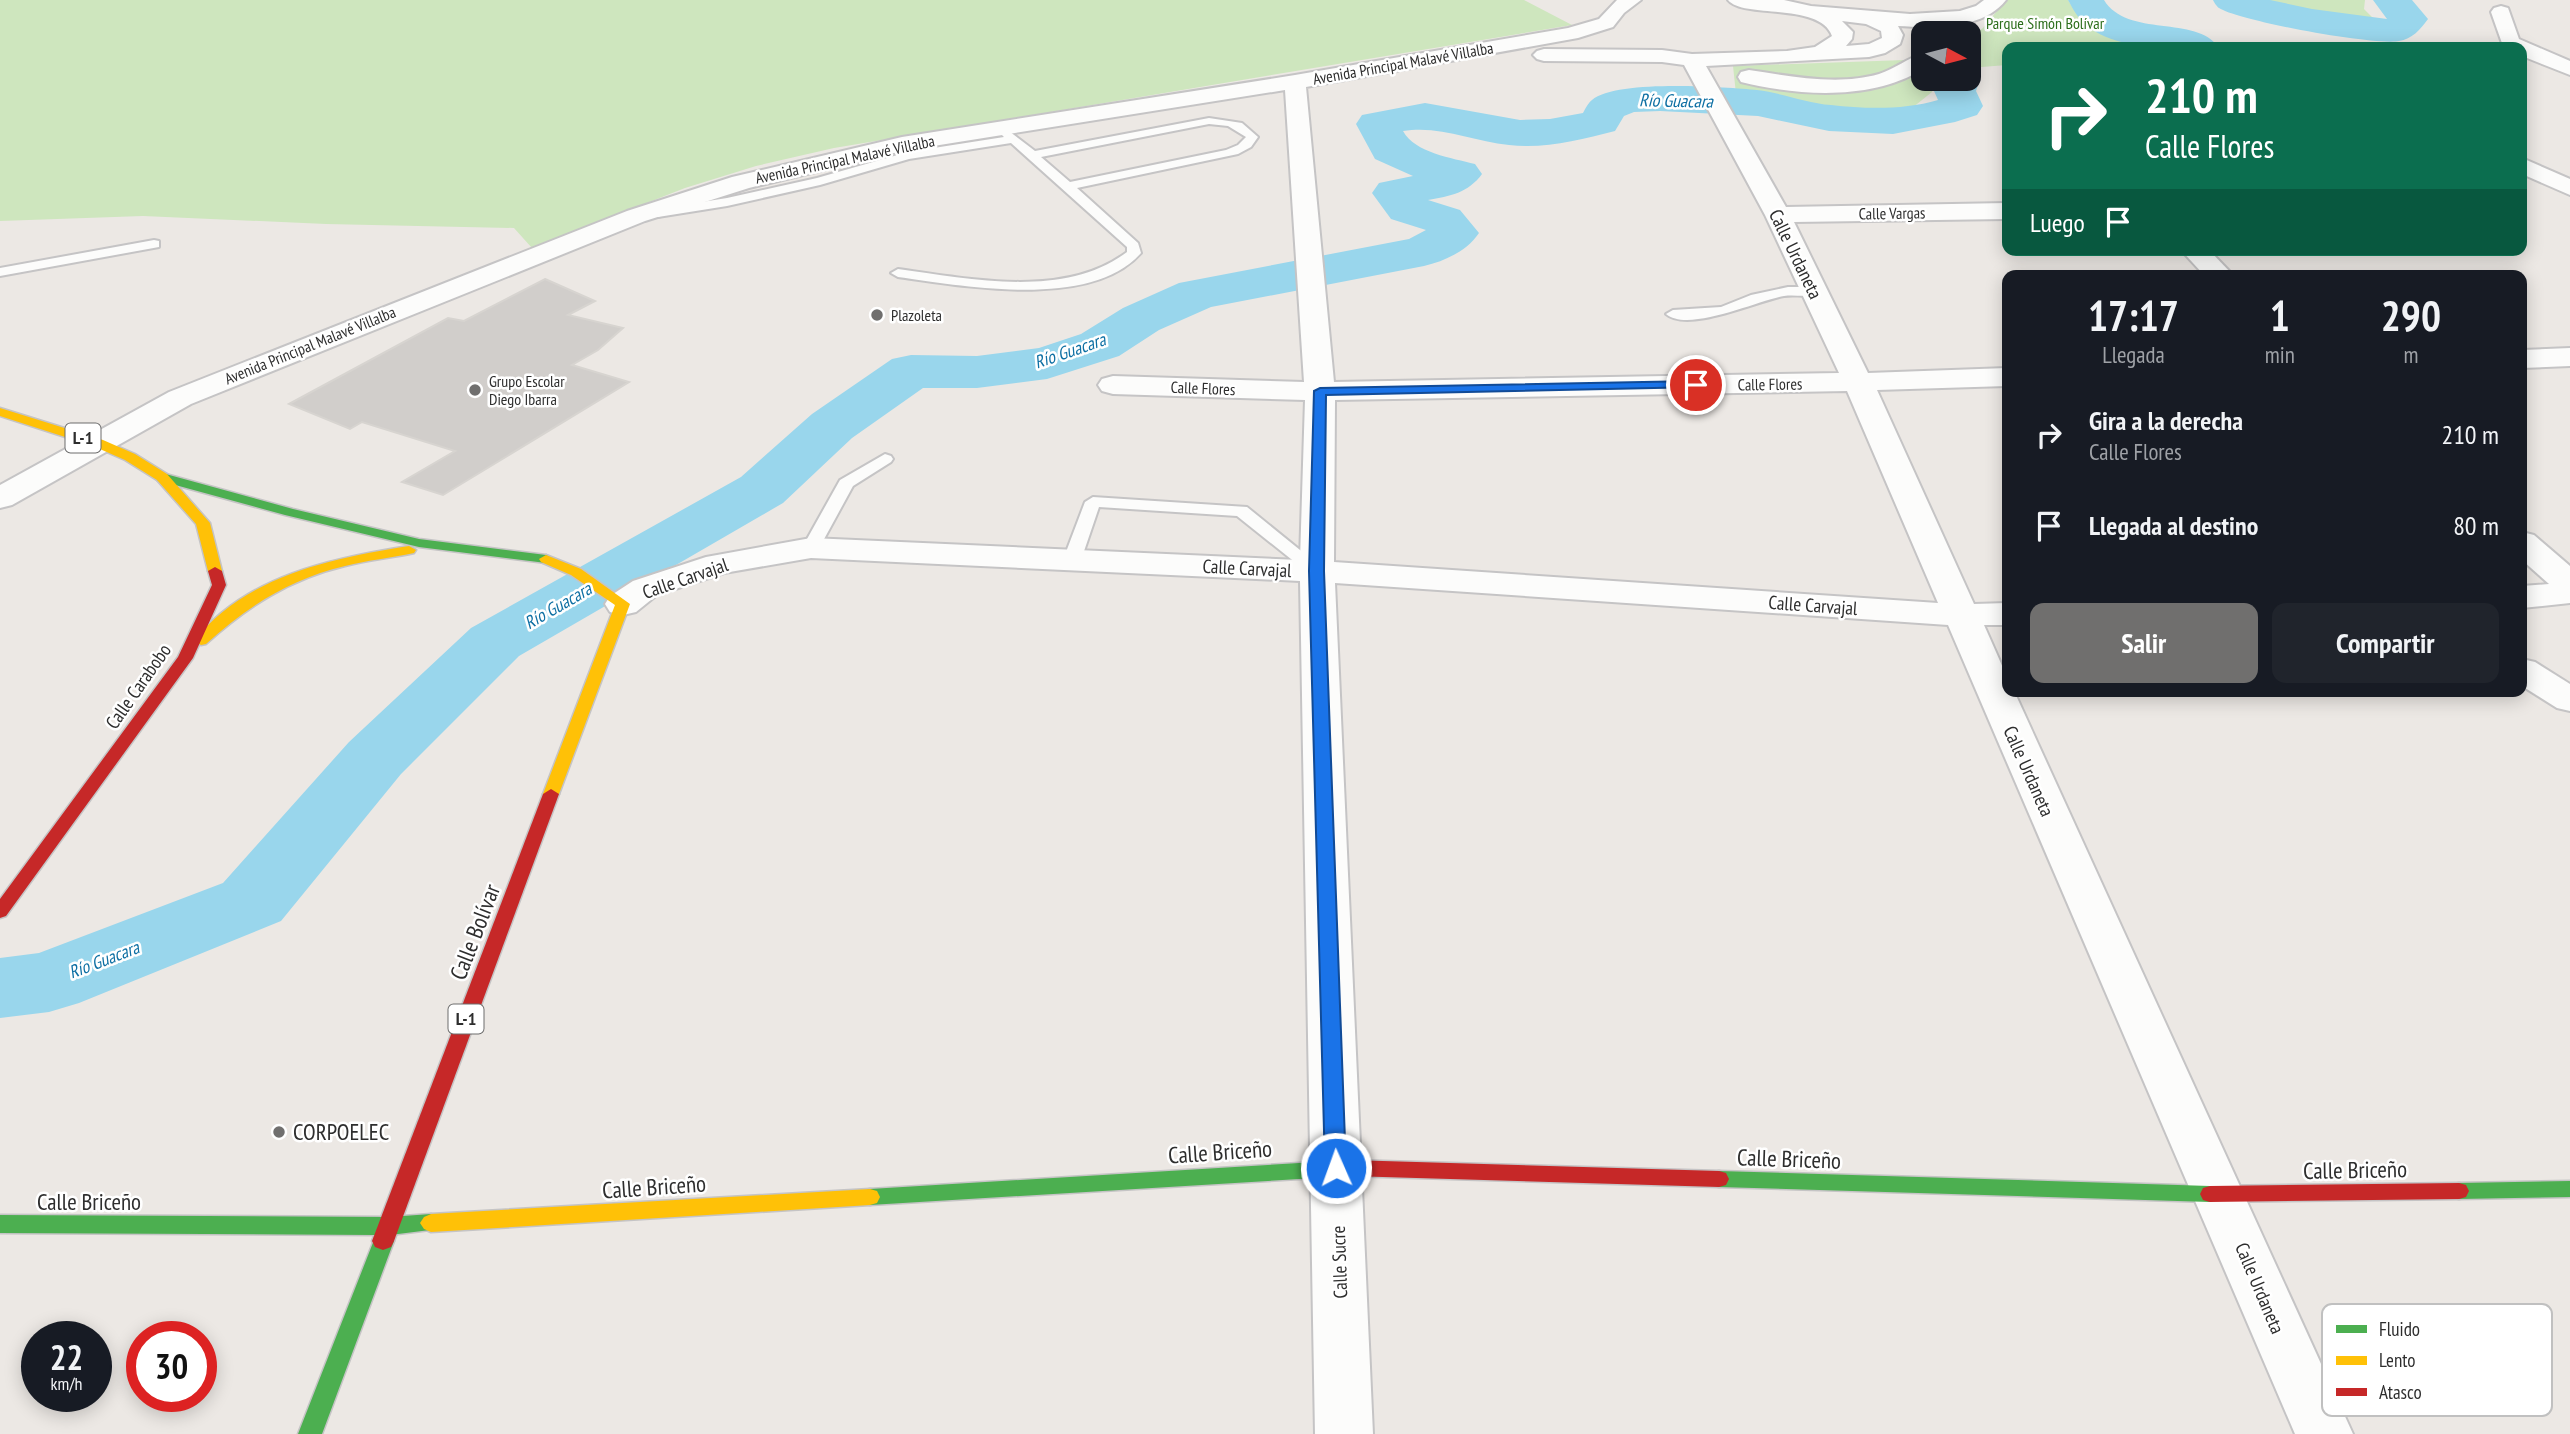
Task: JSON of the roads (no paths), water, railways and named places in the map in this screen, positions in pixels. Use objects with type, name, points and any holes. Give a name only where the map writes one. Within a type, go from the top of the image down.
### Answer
[{"type":"main road","name":"Calle Carabobo","points":[[0,412],[98,443],[130,457],[162,477],[203,523],[219,585],[185,658],[0,912]]},
{"type":"main road","name":"L-1","points":[[162,477],[262,506],[431,546],[486,549],[526,555],[561,565],[615,599]]},
{"type":"main road","name":"L-1","points":[[185,658],[219,621],[260,590],[308,568],[431,546]]},
{"type":"main road","name":"Calle Bolívar","points":[[310,1434],[389,1226],[615,599]]},
{"type":"main road","name":"Calle Briceño","points":[[0,1224],[389,1226],[1336,1168],[2220,1194],[2570,1189]]},
{"type":"street","points":[[1738,0],[1867,18],[1911,28]]},
{"type":"street","points":[[1951,21],[1980,13],[1990,8],[1996,0]]},
{"type":"street","points":[[1617,8],[1605,31],[1626,45],[1697,69],[1833,85],[1874,82],[1911,68]]},
{"type":"street","name":"Avenida Principal Malavé Villalba","points":[[0,498],[180,398],[636,216],[741,181],[902,144],[1007,134],[1571,34],[1617,8]]},
{"type":"street","points":[[1802,10],[1829,22],[1843,32],[1842,39],[1821,52]]},
{"type":"street","points":[[2501,12],[2510,42]]},
{"type":"street","points":[[1697,69],[1821,52],[1868,50],[1893,40],[1893,33],[1888,26],[1867,18]]},
{"type":"street","points":[[1868,50],[1911,63]]},
{"type":"street","points":[[2527,51],[2570,69]]},
{"type":"street","points":[[1413,62],[1531,55],[1662,56]]},
{"type":"street","name":"Calle Urdaneta","points":[[1697,69],[1777,215],[1858,382],[1959,615],[2220,1194],[2324,1434]]},
{"type":"street","name":"Calle Sucre","points":[[1295,82],[1320,391],[1317,571],[1344,1434]]},
{"type":"street","points":[[2527,167],[2570,188]]},
{"type":"street","points":[[2534,196],[2570,195]]},
{"type":"street","name":"Calle Vargas","points":[[1777,215],[2002,211]]},
{"type":"street","points":[[2200,256],[2215,270]]},
{"type":"street","points":[[2527,359],[2570,357]]},
{"type":"street","name":"Calle Flores","points":[[1113,385],[1320,391],[2002,377]]},
{"type":"street","points":[[2527,546],[2570,584]]},
{"type":"street","name":"Calle Carvajal","points":[[615,599],[718,564],[811,548],[1317,571],[1959,615],[2002,614]]},
{"type":"street","points":[[2527,596],[2570,592]]},
{"type":"street","points":[[2527,673],[2570,700]]},
{"type":"lane","points":[[1032,155],[1209,121],[1238,125],[1252,137],[1250,143],[1240,149],[1068,186]]},
{"type":"lane","points":[[898,273],[973,283],[1029,285],[1110,272],[1124,264],[1134,253],[1133,246],[1007,134]]},
{"type":"lane","points":[[0,272],[154,244]]},
{"type":"lane","points":[[1673,314],[1724,311],[1756,298],[1788,291],[1814,291]]},
{"type":"lane","points":[[811,548],[846,483],[885,459]]},
{"type":"lane","points":[[1072,560],[1093,502],[1241,511],[1317,571]]},
{"type":"waterway","name":"Río Guacara","points":[[2086,0],[2093,12],[2119,28],[2181,42]]},
{"type":"waterway","name":"Río Guacara","points":[[2231,0],[2312,20],[2395,31],[2409,19],[2391,0]]},
{"type":"waterway","name":"Río Guacara","points":[[0,988],[49,982],[252,902],[375,758],[495,642],[762,490],[832,426],[911,371],[977,372],[1047,363],[1100,345],[1141,319],[1197,294],[1424,251],[1455,233],[1443,220],[1408,209],[1395,193],[1445,183],[1459,174],[1425,165],[1391,150],[1377,124],[1433,116],[1500,131],[1550,132],[1600,122],[1607,108],[1629,100],[1660,99],[1758,103],[1829,118],[1893,121],[1940,113],[1962,106],[1955,91]]},
{"type":"place","name":"Plazoleta","points":[[877,315]]},
{"type":"place","name":"Grupo Escolar Diego Ibarra","points":[[475,390]]},
{"type":"place","name":"CORPOELEC","points":[[279,1132]]},
{"type":"park label","name":"Parque Simón Bolívar","points":[[2045,23]]}]
